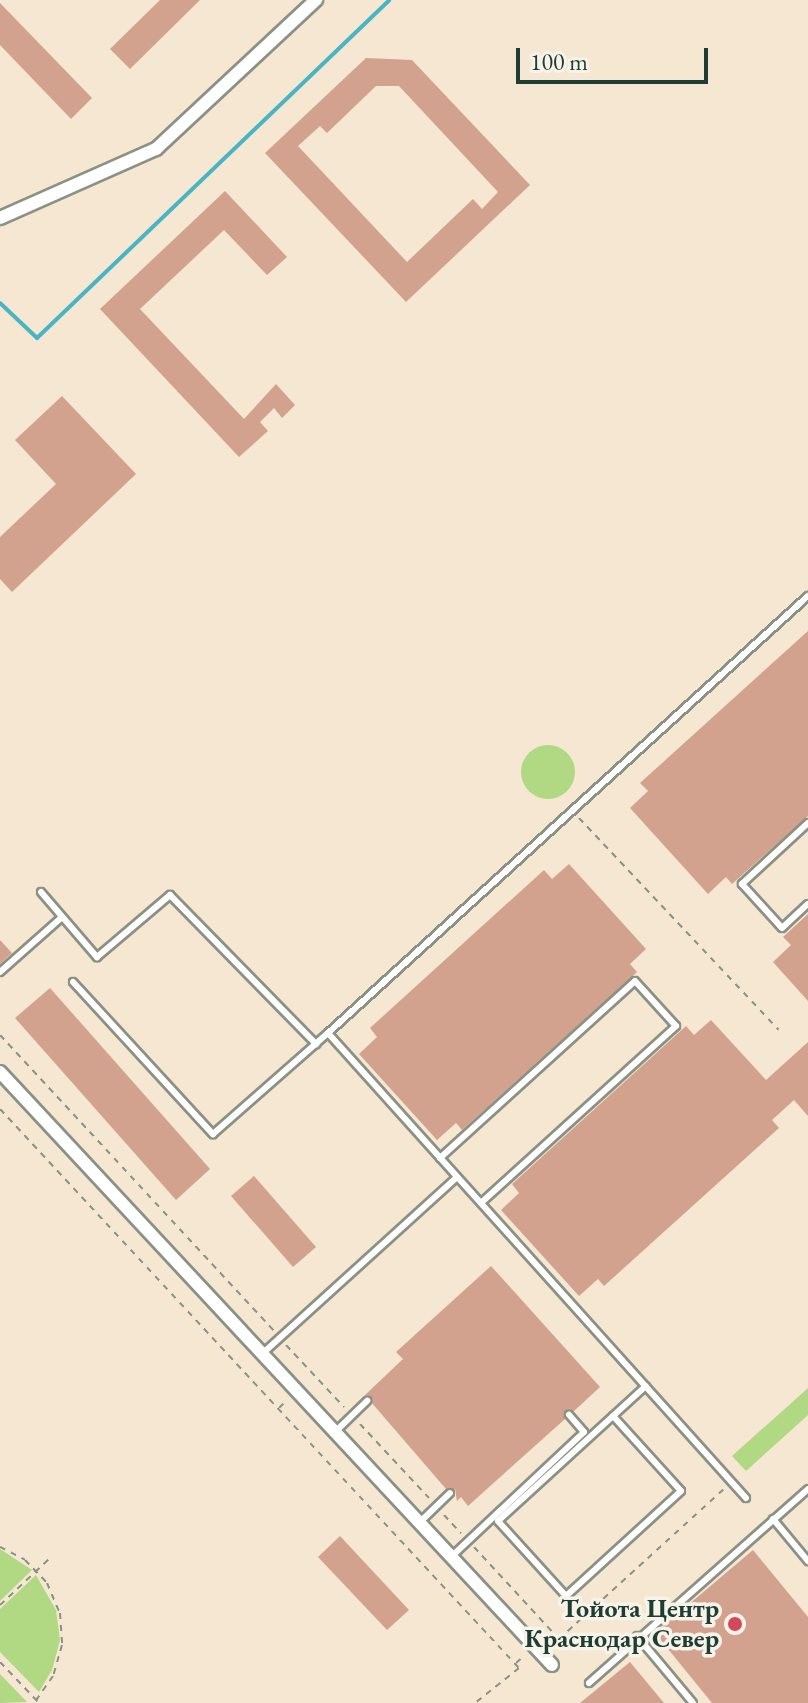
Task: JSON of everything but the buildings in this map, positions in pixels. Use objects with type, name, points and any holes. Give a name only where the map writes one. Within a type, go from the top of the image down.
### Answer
[{"type":"street","points":[[0,218],[156,149],[316,0]]},
{"type":"street","points":[[0,1072],[552,1665]]},
{"type":"lane","points":[[73,982],[213,1134],[808,596]]},
{"type":"lane","points":[[808,823],[742,884],[782,928],[808,904]]},
{"type":"lane","points":[[41,892],[97,957],[170,895],[316,1044]]},
{"type":"lane","points":[[0,972],[62,917]]},
{"type":"lane","points":[[440,1158],[635,981],[676,1026],[481,1203]]},
{"type":"lane","points":[[328,1033],[746,1498]]},
{"type":"lane","points":[[262,1354],[457,1177]]},
{"type":"lane","points":[[613,1416],[681,1491],[566,1596],[498,1521],[613,1416],[646,1386]]},
{"type":"lane","points":[[335,1432],[367,1401]]},
{"type":"lane","points":[[451,1557],[584,1432],[569,1415]]},
{"type":"lane","points":[[589,1683],[637,1636],[808,1489]]},
{"type":"lane","points":[[419,1523],[450,1493]]},
{"type":"lane","points":[[773,1519],[808,1561]]},
{"type":"lane","points":[[637,1636],[693,1703]]},
{"type":"path","points":[[571,809],[779,1030]]},
{"type":"path","points":[[0,1035],[559,1639],[732,1482]]},
{"type":"path","points":[[0,1109],[519,1668],[475,1703]]},
{"type":"path","points":[[65,1123],[74,1115]]},
{"type":"path","points":[[38,1150],[47,1141]]},
{"type":"path","points":[[307,1383],[315,1375]]},
{"type":"path","points":[[278,1409],[286,1401]]},
{"type":"path","points":[[0,1547],[36,1571],[60,1613],[62,1645],[53,1676],[36,1702],[0,1662]]},
{"type":"path","points":[[0,1605],[50,1558]]},
{"type":"path","points":[[543,1637],[551,1630]]},
{"type":"path","points":[[515,1664],[524,1656]]},
{"type":"green space","points":[[548,745],[567,753],[575,772],[567,791],[548,799],[529,791],[521,772],[529,753]]},
{"type":"green space","points":[[808,1388],[808,1415],[746,1471],[732,1456]]},
{"type":"green space","points":[[0,1549],[32,1570],[0,1601]]},
{"type":"green space","points":[[36,1575],[56,1610],[60,1640],[52,1670],[39,1692],[0,1652],[0,1609]]},
{"type":"green space","points":[[0,1674],[27,1702],[0,1703]]},
{"type":"waterway","points":[[0,303],[37,338],[389,0]]},
{"type":"place","name":"Тойота Центр Краснодар Север","points":[[735,1624]]}]
